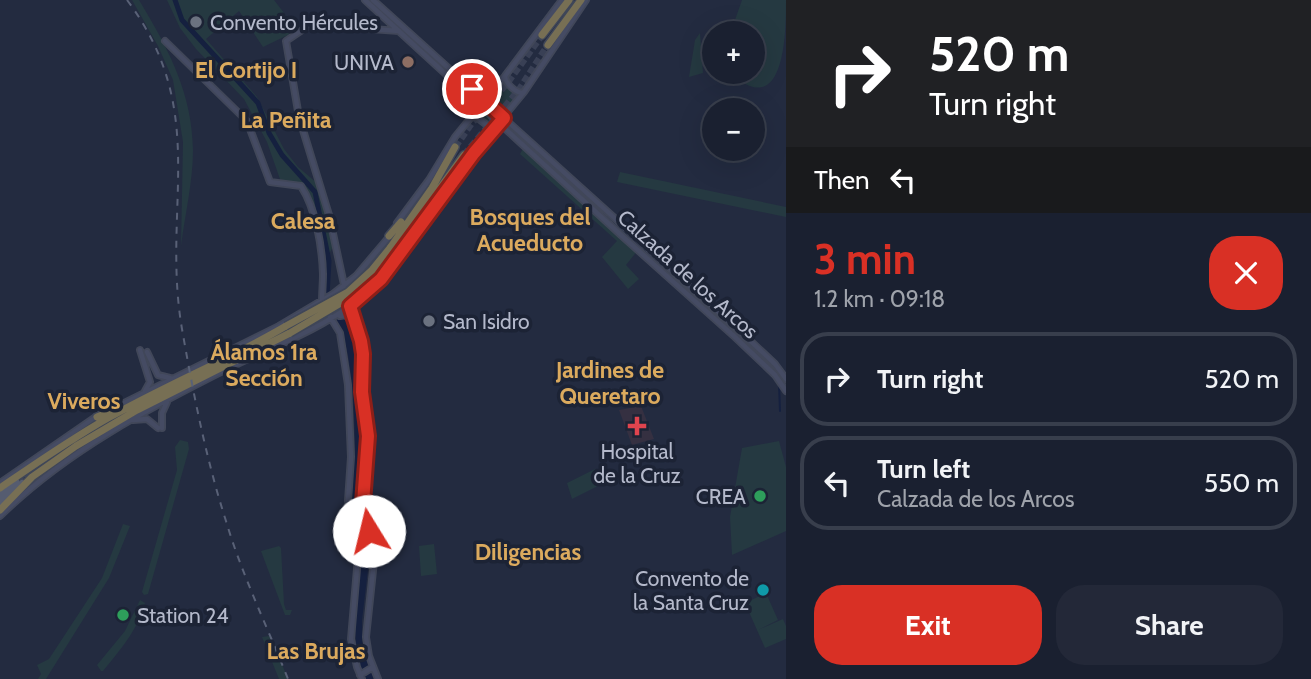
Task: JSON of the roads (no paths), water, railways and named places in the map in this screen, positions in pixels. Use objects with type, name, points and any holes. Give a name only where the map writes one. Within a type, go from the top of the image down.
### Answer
[{"type":"highway","points":[[542,35],[569,0]]},
{"type":"highway","points":[[573,18],[583,0]]},
{"type":"highway","points":[[548,45],[583,0]]},
{"type":"highway","points":[[417,232],[455,147]]},
{"type":"highway","points":[[389,236],[464,155]]},
{"type":"highway","points":[[1,484],[30,473],[112,424],[356,294],[373,278],[436,188]]},
{"type":"highway","points":[[97,417],[288,330]]},
{"type":"highway","points":[[209,374],[233,366]]},
{"type":"highway","points":[[47,455],[140,398]]},
{"type":"highway","points":[[1,506],[69,434]]},
{"type":"highway","points":[[1,506],[27,490]]},
{"type":"main road","name":"Calzada de los Arcos","points":[[365,0],[737,339],[773,373],[786,391]]},
{"type":"main road","name":"Calzada de los Arcos","points":[[373,0],[738,330],[775,364],[786,379]]},
{"type":"main road","points":[[140,398],[284,323],[344,287],[356,276],[389,236],[471,117],[562,0]]},
{"type":"main road","points":[[474,153],[524,92],[573,18]]},
{"type":"main road","points":[[378,679],[371,668],[366,637],[374,564],[363,503],[368,436],[362,392],[363,354],[344,287],[329,215],[299,117],[286,41],[314,22],[338,27],[399,31],[404,26]]},
{"type":"main road","points":[[165,41],[247,121],[270,182],[301,186],[311,207],[321,258],[322,301],[342,340],[348,385],[351,457],[348,501],[356,529],[358,567],[351,639],[361,676],[371,668]]},
{"type":"main road","points":[[437,66],[441,60]]},
{"type":"main road","points":[[505,76],[510,86],[519,93],[524,92]]},
{"type":"main road","points":[[331,321],[381,279],[492,129],[476,115],[471,117]]},
{"type":"main road","points":[[536,158],[541,152]]},
{"type":"main road","points":[[571,189],[576,183]]},
{"type":"main road","points":[[356,276],[352,286],[354,291],[358,294],[369,289]]},
{"type":"main road","points":[[299,313],[314,309],[319,319],[311,328]]},
{"type":"main road","points":[[0,516],[27,490],[73,455],[171,398],[344,314],[358,330]]},
{"type":"main road","points":[[737,339],[738,330]]},
{"type":"main road","points":[[140,350],[150,384],[140,398]]},
{"type":"main road","points":[[147,352],[158,375],[169,378],[181,375]]},
{"type":"main road","points":[[129,421],[147,419],[160,428],[162,413],[171,398]]},
{"type":"main road","points":[[1,484],[97,417]]},
{"type":"main road","points":[[0,495],[30,473]]},
{"type":"main road","points":[[356,529],[367,527]]},
{"type":"water","points":[[344,315],[354,333],[358,348],[362,453],[359,503],[369,561],[362,641],[374,679],[366,679],[357,649],[356,619],[361,558],[352,493],[355,451],[353,403],[346,346],[336,320]]},
{"type":"waterway","points":[[175,0],[182,20],[258,103],[269,133],[282,155],[315,192],[329,261],[327,295],[330,301]]},
{"type":"waterway","points":[[368,0],[480,101]]},
{"type":"waterway","points":[[484,105],[779,373],[779,379]]},
{"type":"waterway","points":[[779,384],[780,411]]},
{"type":"tunnel","points":[[455,147],[542,35]]},
{"type":"tunnel","points":[[464,155],[519,90],[548,45]]},
{"type":"railway","points":[[127,0],[153,41],[168,82],[176,121],[177,284],[182,329],[206,450],[239,561],[288,679]]},
{"type":"place","name":"Convento Hércules","points":[[196,22]]},
{"type":"place","name":"UNIVA","points":[[408,62]]},
{"type":"place","name":"San Isidro","points":[[429,321]]},
{"type":"place","name":"Hospital de la Cruz","points":[[637,426]]},
{"type":"place","name":"CREA","points":[[760,496]]},
{"type":"place","name":"Convento de la Santa Cruz","points":[[763,590]]},
{"type":"place","name":"Station 24","points":[[123,615]]},
{"type":"district","name":"El Cortijo I","points":[[246,70]]},
{"type":"district","name":"La Peñita","points":[[286,120]]},
{"type":"district","name":"Calesa","points":[[303,221]]},
{"type":"district","name":"Bosques del Acueducto","points":[[530,230]]},
{"type":"district","name":"Álamos 1ra Sección","points":[[264,365]]},
{"type":"district","name":"Jardines de Queretaro","points":[[610,383]]},
{"type":"district","name":"Viveros","points":[[84,401]]},
{"type":"district","name":"Diligencias","points":[[528,552]]},
{"type":"district","name":"Las Brujas","points":[[316,651]]}]
